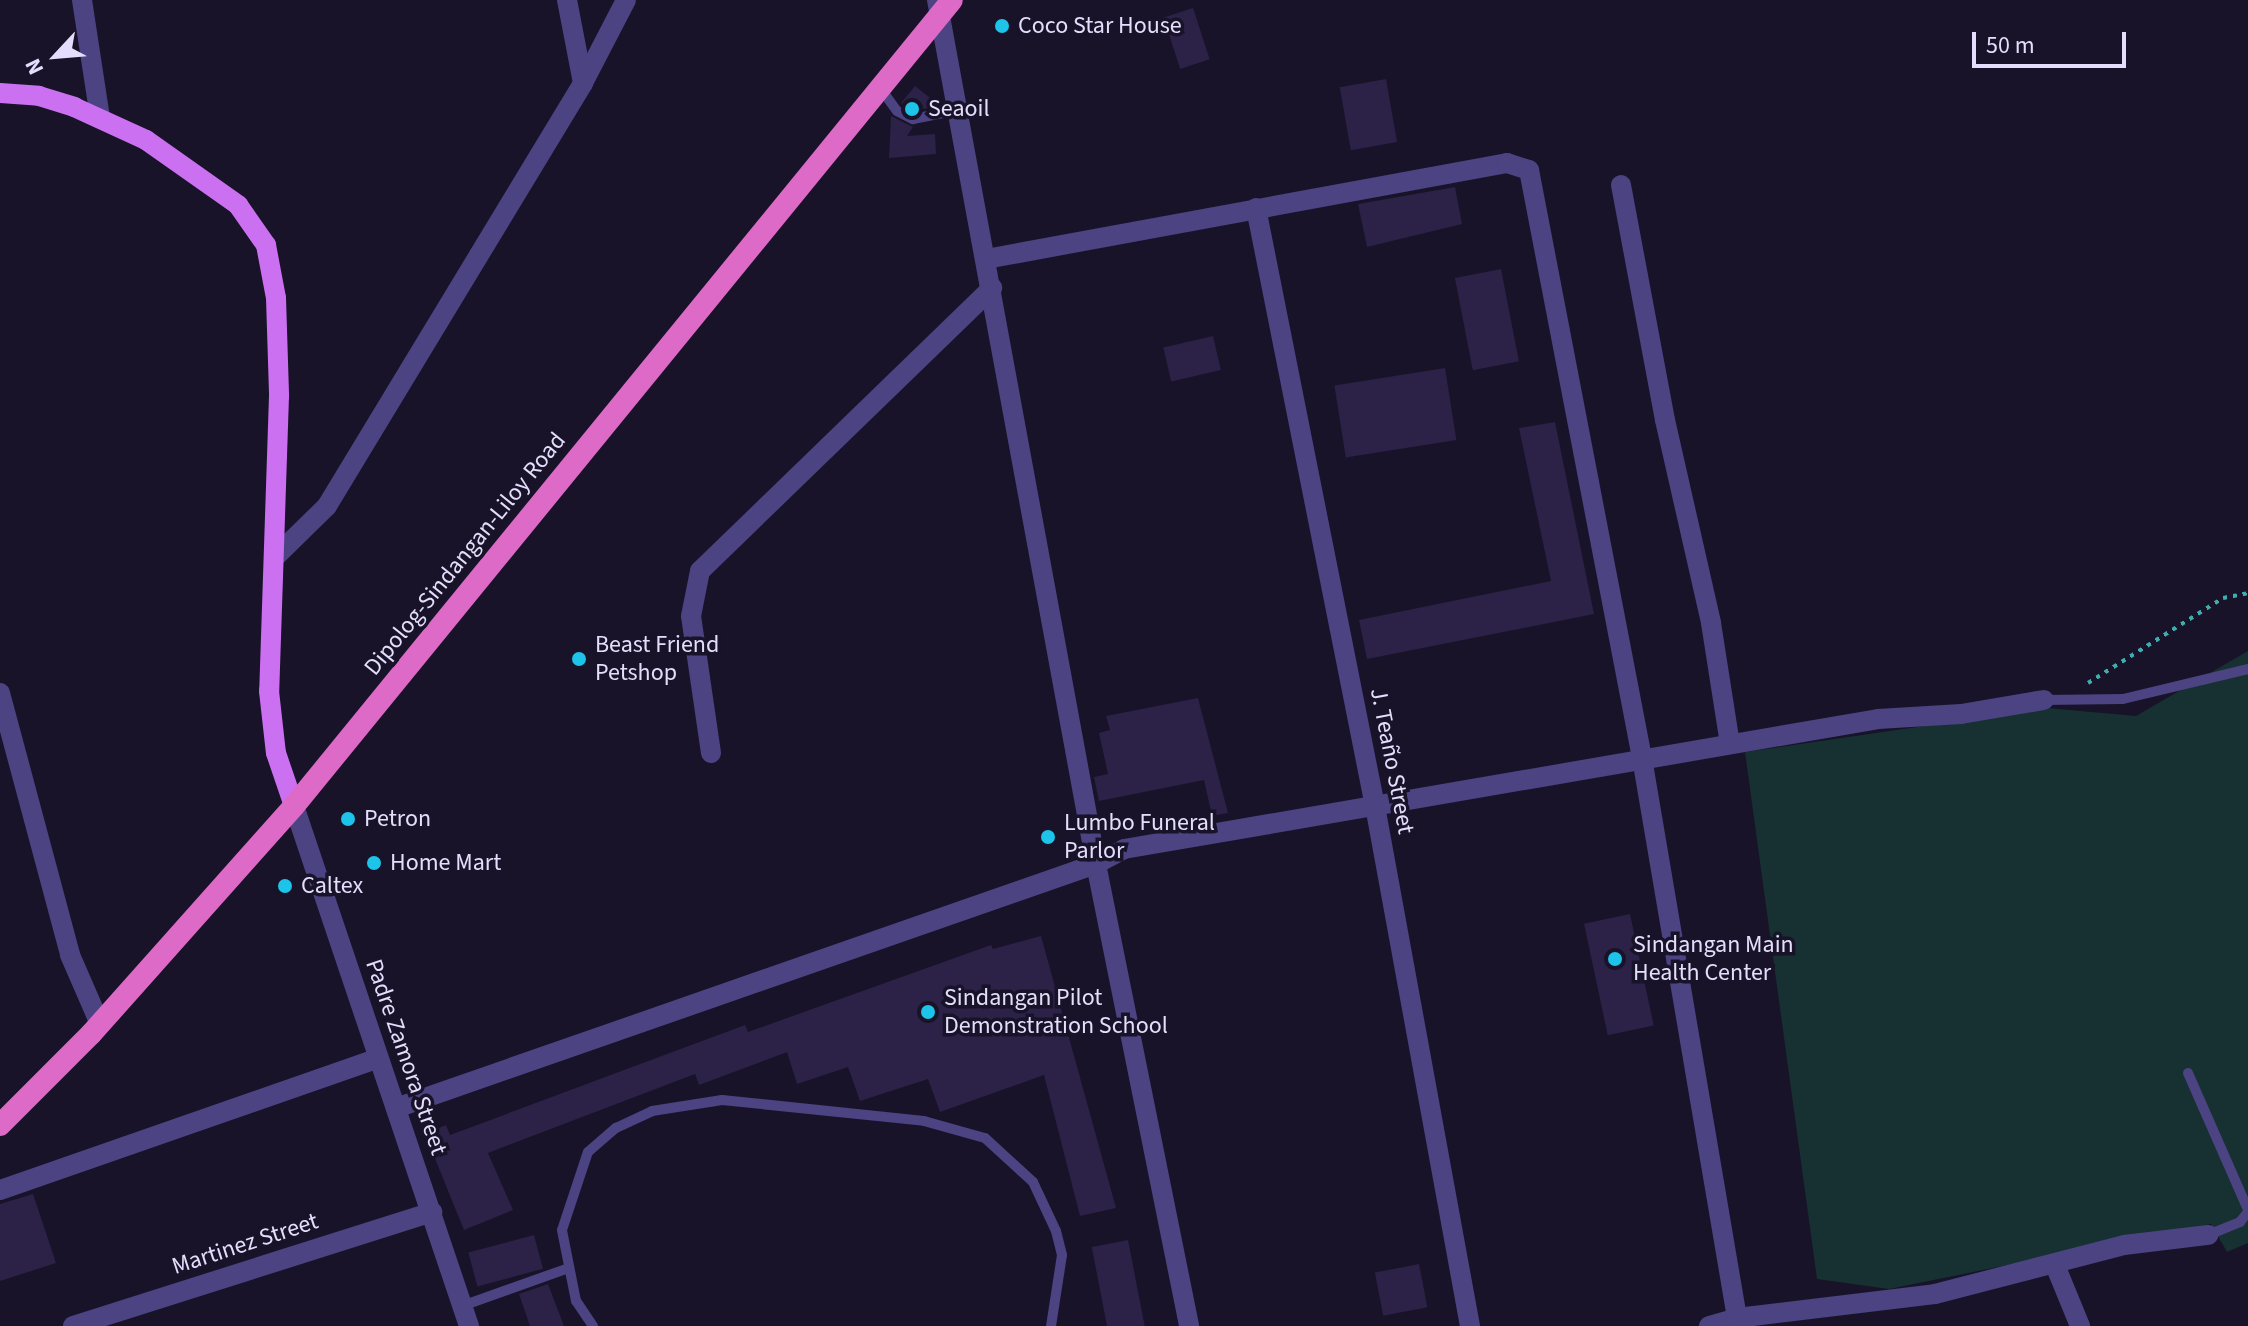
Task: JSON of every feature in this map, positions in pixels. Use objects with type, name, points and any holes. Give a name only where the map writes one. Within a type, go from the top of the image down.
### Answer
[{"type":"highway","name":"Dipolog-Sindangan-Liloy Road","points":[[0,1125],[100,1024],[294,806],[880,87],[943,5]]},
{"type":"main road","points":[[0,93],[39,96],[100,117],[156,147],[238,205],[266,245],[278,336],[276,556],[269,691],[276,753],[294,806]]},
{"type":"street","points":[[82,0],[100,117]]},
{"type":"street","points":[[567,0],[583,83]]},
{"type":"street","points":[[276,556],[327,506],[583,83],[626,0]]},
{"type":"street","points":[[943,5],[958,110],[1096,864],[1189,1326]]},
{"type":"street","points":[[986,259],[1507,163],[1529,170],[1642,758],[1737,1318]]},
{"type":"street","points":[[1621,185],[1665,420],[1711,623],[1730,744]]},
{"type":"street","name":"J. Teaño Street","points":[[1256,208],[1375,806],[1470,1326]]},
{"type":"street","points":[[711,753],[691,616],[700,571],[992,288]]},
{"type":"street","points":[[0,693],[70,955],[100,1024]]},
{"type":"street","points":[[396,1108],[1096,864],[1124,849],[1878,719],[1961,714],[2053,700]]},
{"type":"street","name":"Padre Zamora Street","points":[[294,806],[466,1316]]},
{"type":"street","points":[[0,1190],[377,1059]]},
{"type":"street","name":"Martinez Street","points":[[73,1326],[432,1212]]},
{"type":"street","points":[[1709,1326],[1737,1318],[1935,1294],[2124,1245],[2208,1235]]},
{"type":"street","points":[[2055,1265],[2080,1326]]},
{"type":"lane","points":[[880,87],[891,106],[913,119],[958,110]]},
{"type":"lane","points":[[2053,700],[2134,697],[2248,669]]},
{"type":"lane","points":[[2188,1073],[2248,1211],[2240,1222],[2208,1235]]},
{"type":"lane","points":[[593,1326],[576,1301],[566,1269],[562,1230],[588,1152],[616,1128],[652,1111],[722,1100],[924,1121],[985,1138],[1033,1182],[1062,1255],[1051,1326]]},
{"type":"lane","points":[[466,1316],[566,1269]]},
{"type":"path","points":[[2053,700],[2223,598],[2248,593]]},
{"type":"green space","points":[[2248,651],[2248,1243],[2227,1252],[2211,1224],[1889,1289],[1817,1279],[1745,752],[2047,708],[2136,716]]},
{"type":"building","points":[[1193,8],[1210,59],[1180,69],[1164,18]]},
{"type":"building","points":[[1386,79],[1397,142],[1351,150],[1340,87]]},
{"type":"building","points":[[915,86],[934,101],[928,108],[914,111],[901,103]]},
{"type":"building","points":[[891,116],[913,127],[907,136],[935,134],[936,154],[889,158]]},
{"type":"building","points":[[1455,187],[1462,224],[1367,247],[1358,204]]},
{"type":"building","points":[[1501,269],[1519,361],[1473,370],[1455,278]]},
{"type":"building","points":[[1213,336],[1221,370],[1171,382],[1163,347]]},
{"type":"building","points":[[1445,368],[1456,440],[1346,458],[1334,386]]},
{"type":"building","points":[[1555,422],[1594,614],[1367,659],[1359,620],[1551,581],[1519,428]]},
{"type":"building","points":[[1198,698],[1228,813],[1212,816],[1204,780],[1099,801],[1094,777],[1108,774],[1099,733],[1110,730],[1106,716]]},
{"type":"building","name":"Sindangan Main Health Center","points":[[1630,914],[1654,1026],[1608,1035],[1584,924]]},
{"type":"building","points":[[1041,936],[1116,1208],[1080,1216],[1044,1075],[940,1112],[928,1079],[860,1101],[848,1067],[797,1084],[787,1052],[699,1085],[695,1074],[488,1153],[513,1210],[464,1230],[425,1134],[446,1125],[450,1135],[745,1025],[748,1032],[991,945],[993,949]]},
{"type":"building","points":[[33,1194],[56,1263],[0,1281],[0,1204]]},
{"type":"building","points":[[534,1235],[543,1269],[477,1286],[468,1253]]},
{"type":"building","points":[[1128,1240],[1145,1326],[1107,1326],[1092,1247]]},
{"type":"building","points":[[1419,1264],[1427,1307],[1383,1316],[1375,1273]]},
{"type":"building","points":[[548,1284],[564,1326],[530,1326],[519,1294]]},
{"type":"place","name":"Coco Star House","points":[[1002,26]]},
{"type":"place","name":"Seaoil","points":[[912,109]]},
{"type":"place","name":"Beast Friend Petshop","points":[[579,659]]},
{"type":"place","name":"Petron","points":[[348,819]]},
{"type":"place","name":"Lumbo Funeral Parlor","points":[[1048,837]]},
{"type":"place","name":"Home Mart","points":[[374,863]]},
{"type":"place","name":"Caltex","points":[[285,886]]},
{"type":"place","name":"Sindangan Main Health Center","points":[[1615,959]]},
{"type":"place","name":"Sindangan Pilot Demonstration School","points":[[928,1012]]}]
